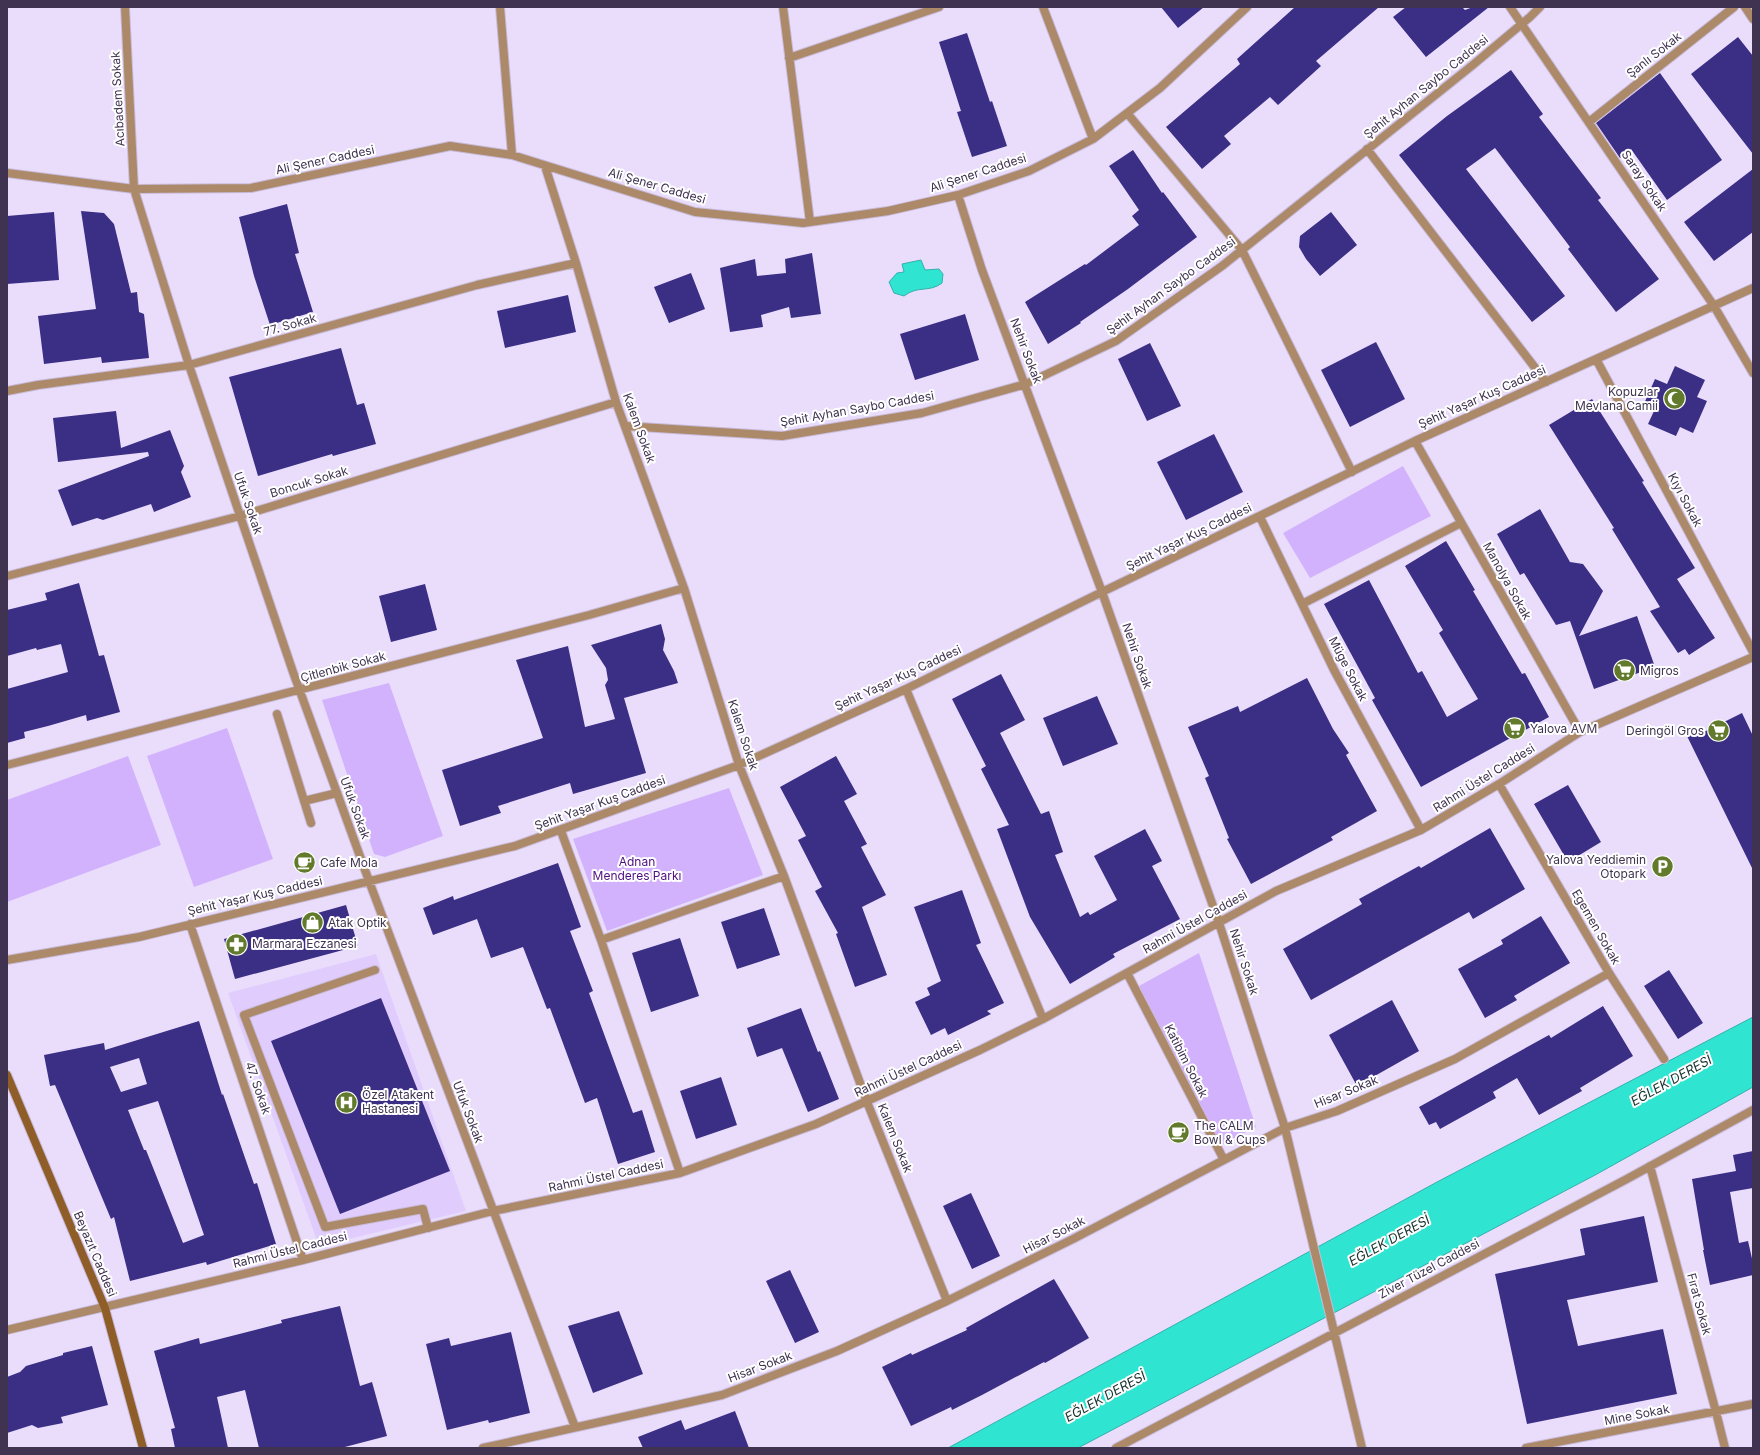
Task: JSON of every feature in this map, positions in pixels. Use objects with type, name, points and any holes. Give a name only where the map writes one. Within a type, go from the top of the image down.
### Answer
[{"type":"street","name":"Acıbadem Sokak","points":[[126,7],[134,189]]},
{"type":"street","points":[[500,7],[512,155]]},
{"type":"street","points":[[783,7],[810,222]]},
{"type":"street","points":[[789,58],[938,7]]},
{"type":"street","points":[[1042,7],[1093,139]]},
{"type":"street","name":"Ali Şener Caddesi","points":[[7,173],[134,189],[251,188],[450,146],[512,155],[696,212],[803,223],[888,211],[958,194],[1029,171],[1093,139],[1160,88],[1247,7]]},
{"type":"street","name":"Saray Sokak","points":[[1510,7],[1714,306],[1753,373]]},
{"type":"street","name":"Şehit Ayhan Saybo Caddesi","points":[[625,426],[782,436],[922,413],[1026,384],[1116,341],[1222,266],[1523,24],[1540,7]]},
{"type":"street","name":"Şanlı Sokak","points":[[1589,122],[1734,7]]},
{"type":"street","points":[[1745,7],[1753,19]]},
{"type":"street","points":[[1127,113],[1242,250],[1352,472]]},
{"type":"street","points":[[1367,149],[1546,382]]},
{"type":"street","name":"Kalem Sokak","points":[[546,166],[616,402],[684,588],[738,765],[784,876],[867,1102],[947,1301]]},
{"type":"street","name":"Ufuk Sokak","points":[[134,189],[189,365],[300,691],[369,881],[576,1427]]},
{"type":"street","name":"Nehir Sokak","points":[[958,194],[982,270],[1026,384],[1102,592],[1219,923],[1285,1128],[1362,1448]]},
{"type":"street","name":"77. Sokak","points":[[7,391],[38,385],[189,365],[477,285],[576,263]]},
{"type":"street","name":"Şehit Yaşar Kuş Caddesi","points":[[7,960],[138,936],[515,846],[560,831],[738,765],[906,689],[1102,592],[1415,441],[1753,288]]},
{"type":"street","name":"Kıyı Sokak","points":[[1596,360],[1753,652]]},
{"type":"street","name":"Boncuk Sokak","points":[[7,576],[240,516],[616,402]]},
{"type":"street","name":"Manolya Sokak","points":[[1415,441],[1580,732]]},
{"type":"street","name":"Müge Sokak","points":[[1260,517],[1334,670],[1422,830]]},
{"type":"street","points":[[1302,604],[1461,523]]},
{"type":"street","name":"Çitlenbik Sokak","points":[[7,765],[300,691],[589,615],[684,588]]},
{"type":"street","name":"Rahmi Üstel Caddesi","points":[[7,1330],[303,1260],[493,1211],[680,1173],[816,1124],[867,1102],[1043,1019],[1276,891],[1422,830],[1499,784],[1580,732],[1753,657]]},
{"type":"street","points":[[906,689],[1043,1019]]},
{"type":"street","points":[[278,714],[311,822]]},
{"type":"street","name":"Egemen Sokak","points":[[1499,784],[1609,973],[1664,1059]]},
{"type":"street","points":[[304,801],[337,793]]},
{"type":"street","points":[[560,831],[601,940],[680,1173]]},
{"type":"street","points":[[601,940],[784,876]]},
{"type":"street","name":"47. Sokak","points":[[190,924],[303,1260]]},
{"type":"street","points":[[375,970],[244,1015],[325,1228],[423,1209],[428,1228]]},
{"type":"street","name":"Katibim Sokak","points":[[1127,973],[1224,1160]]},
{"type":"street","name":"Hisar Sokak","points":[[483,1448],[722,1395],[837,1351],[947,1301],[1072,1240],[1285,1128],[1337,1110],[1455,1059],[1609,973]]},
{"type":"street","name":"Beyazıt Caddesi","points":[[7,1075],[105,1308],[143,1448]]},
{"type":"street","name":"Ziver Tüzel Caddesi","points":[[1116,1448],[1753,1110]]},
{"type":"street","name":"Fırat Sokak","points":[[1650,1166],[1716,1412],[1724,1448]]},
{"type":"street","name":"Mine Sokak","points":[[1526,1448],[1753,1404]]},
{"type":"shaded area","name":"Özel Atakent Hastanesi","points":[[376,954],[466,1211],[319,1246],[228,993]]},
{"type":"green space","points":[[1403,466],[1431,516],[1310,578],[1283,533]]},
{"type":"green space","points":[[389,683],[443,836],[385,857],[374,854],[322,700]]},
{"type":"green space","points":[[227,728],[273,859],[194,887],[147,756]]},
{"type":"green space","points":[[128,756],[161,845],[7,902],[7,800]]},
{"type":"green space","name":"Adnan Menderes Parkı","points":[[729,788],[763,875],[607,931],[573,839]]},
{"type":"green space","points":[[1199,953],[1256,1127],[1219,1146],[1139,986]]},
{"type":"water","points":[[921,260],[925,270],[939,269],[943,274],[942,283],[933,288],[914,291],[904,296],[894,293],[889,282],[897,273],[904,272],[902,264]]},
{"type":"water","name":"EĞLEK DERESİ","points":[[1753,1017],[1753,1087],[1597,1174],[1078,1448],[948,1448],[1437,1182]]},
{"type":"building","points":[[1161,7],[1204,7],[1178,28]]},
{"type":"building","points":[[1295,7],[1379,7],[1316,61],[1321,66],[1278,105],[1270,97],[1224,136],[1231,144],[1202,169],[1166,127],[1240,64],[1237,59]]},
{"type":"building","points":[[1406,7],[1462,7],[1465,10],[1473,7],[1489,7],[1426,57],[1393,17]]},
{"type":"building","points":[[967,33],[990,102],[992,101],[1007,146],[972,157],[957,112],[961,111],[939,42]]},
{"type":"building","points":[[1738,37],[1753,56],[1753,154],[1691,74]]},
{"type":"building","points":[[1511,70],[1543,114],[1539,117],[1601,198],[1598,200],[1659,279],[1616,312],[1568,249],[1570,247],[1495,148],[1466,169],[1565,296],[1532,322],[1399,155],[1447,116]]},
{"type":"building","points":[[1660,73],[1722,160],[1667,200],[1631,149],[1620,158],[1596,123]]},
{"type":"building","points":[[1133,150],[1162,193],[1163,192],[1197,237],[1128,289],[1080,322],[1081,323],[1048,344],[1025,302],[1085,264],[1086,265],[1139,225],[1132,216],[1139,210],[1109,166]]},
{"type":"building","points":[[1753,169],[1753,232],[1714,261],[1684,222]]},
{"type":"building","points":[[287,204],[299,253],[295,254],[313,312],[270,325],[254,276],[239,217]]},
{"type":"building","points":[[81,211],[104,213],[114,224],[131,293],[137,292],[139,312],[144,314],[149,358],[102,363],[101,357],[44,364],[38,316],[96,309]]},
{"type":"building","points":[[54,212],[59,280],[7,284],[7,216]]},
{"type":"building","points":[[1331,212],[1357,245],[1320,276],[1306,259],[1299,247],[1300,236]]},
{"type":"building","points":[[812,253],[821,314],[791,318],[789,307],[761,315],[763,327],[730,332],[720,268],[755,259],[757,276],[786,273],[785,259]]},
{"type":"building","points":[[691,273],[705,309],[669,323],[654,287]]},
{"type":"building","points":[[568,295],[576,332],[505,348],[497,311]]},
{"type":"building","points":[[965,314],[979,360],[915,380],[900,334]]},
{"type":"building","points":[[1376,342],[1405,399],[1350,427],[1321,370]]},
{"type":"building","points":[[1150,343],[1181,406],[1147,421],[1118,359]]},
{"type":"building","points":[[341,348],[357,405],[364,403],[376,444],[333,456],[332,454],[258,476],[229,377]]},
{"type":"building","name":"Kopuzlar Mevlana Camii","points":[[1675,366],[1705,380],[1697,397],[1707,401],[1693,433],[1680,427],[1676,436],[1648,424],[1654,411],[1643,406],[1655,379],[1667,384]]},
{"type":"building","points":[[1592,399],[1644,481],[1642,482],[1695,568],[1677,579],[1715,638],[1689,655],[1685,649],[1678,653],[1650,611],[1660,607],[1612,529],[1614,528],[1549,425]]},
{"type":"building","points":[[116,411],[121,448],[170,430],[184,466],[181,472],[191,497],[154,512],[151,504],[103,520],[97,518],[72,526],[58,490],[149,456],[148,452],[58,462],[53,418]]},
{"type":"building","points":[[1214,434],[1243,492],[1186,520],[1157,462]]},
{"type":"building","points":[[1540,509],[1570,562],[1583,564],[1603,591],[1579,636],[1637,616],[1655,667],[1594,689],[1570,621],[1556,625],[1524,573],[1520,575],[1497,534]]},
{"type":"building","points":[[1446,541],[1475,590],[1473,591],[1522,674],[1525,673],[1549,717],[1421,787],[1372,700],[1375,698],[1324,604],[1369,580],[1418,673],[1422,671],[1447,717],[1478,699],[1439,633],[1443,630],[1405,566]]},
{"type":"building","points":[[79,583],[99,656],[104,655],[120,712],[87,721],[86,715],[24,732],[25,738],[7,743],[7,689],[68,672],[61,644],[37,650],[36,648],[7,656],[7,610],[47,600],[45,593]]},
{"type":"building","points":[[425,584],[437,630],[391,642],[379,596]]},
{"type":"building","points":[[661,624],[665,639],[663,650],[674,671],[678,683],[624,698],[646,773],[573,794],[570,783],[498,806],[501,813],[460,826],[442,770],[543,738],[516,660],[568,646],[585,727],[615,719],[605,685],[608,680],[606,668],[591,645]]},
{"type":"building","points":[[1001,674],[1025,720],[1000,733],[1041,814],[1049,811],[1063,852],[1055,855],[1080,917],[1088,912],[1090,915],[1117,900],[1094,856],[1145,829],[1162,861],[1152,866],[1180,919],[1113,954],[1115,957],[1070,984],[1030,917],[997,829],[1009,825],[981,769],[986,766],[952,699]]},
{"type":"building","points":[[1307,678],[1333,729],[1349,753],[1346,755],[1377,811],[1331,837],[1333,840],[1251,884],[1227,839],[1229,838],[1205,778],[1209,776],[1188,727],[1238,706],[1240,712]]},
{"type":"building","points":[[1097,696],[1118,744],[1063,766],[1043,718]]},
{"type":"building","points":[[1742,713],[1753,736],[1753,870],[1686,734],[1702,726],[1704,732]]},
{"type":"building","points":[[836,756],[857,794],[844,801],[867,844],[861,847],[886,895],[862,907],[887,975],[855,987],[836,934],[838,933],[815,891],[822,887],[798,840],[806,836],[780,787]]},
{"type":"building","points":[[1568,785],[1601,842],[1568,862],[1534,804]]},
{"type":"building","points":[[1490,828],[1525,889],[1473,919],[1469,912],[1311,1000],[1283,949],[1362,904],[1359,899],[1419,866],[1421,868]]},
{"type":"building","points":[[558,863],[581,927],[570,931],[593,991],[589,993],[633,1113],[642,1110],[655,1152],[618,1164],[597,1098],[585,1103],[550,1008],[547,1009],[523,947],[491,958],[477,919],[433,935],[423,908],[453,896],[454,900]]},
{"type":"building","points":[[962,890],[981,943],[976,945],[1004,1003],[987,1011],[991,1014],[948,1035],[945,1028],[931,1035],[915,1002],[930,995],[927,988],[941,981],[914,907]]},
{"type":"building","points":[[346,905],[358,946],[235,979],[224,939]]},
{"type":"building","points":[[764,908],[780,955],[737,969],[721,922]]},
{"type":"building","points":[[1541,916],[1570,963],[1514,996],[1517,1000],[1485,1018],[1458,969],[1503,944],[1501,940]]},
{"type":"building","points":[[680,938],[699,996],[651,1012],[632,953]]},
{"type":"building","points":[[1669,970],[1703,1023],[1678,1039],[1644,986]]},
{"type":"building","points":[[381,998],[450,1171],[340,1214],[271,1041]]},
{"type":"building","points":[[1392,1000],[1419,1051],[1357,1086],[1329,1035]]},
{"type":"building","points":[[1603,1006],[1633,1056],[1580,1088],[1582,1091],[1539,1115],[1517,1078],[1493,1092],[1496,1098],[1440,1129],[1436,1122],[1429,1125],[1419,1107],[1549,1035],[1551,1038]]},
{"type":"building","points":[[801,1008],[818,1052],[820,1051],[839,1099],[808,1112],[782,1048],[757,1057],[747,1028]]},
{"type":"building","points":[[199,1021],[222,1095],[223,1094],[254,1184],[257,1183],[276,1244],[207,1265],[206,1262],[130,1281],[114,1217],[111,1219],[55,1085],[50,1086],[44,1055],[104,1043],[105,1050]],"holes":[[[139,1058],[147,1084],[121,1092],[110,1067]],[[158,1101],[204,1235],[183,1243],[146,1150],[144,1150],[128,1110]]]},
{"type":"building","points":[[721,1077],[737,1125],[696,1139],[680,1091]]},
{"type":"building","points":[[1753,1151],[1753,1188],[1730,1192],[1739,1243],[1748,1241],[1753,1263],[1753,1275],[1710,1285],[1692,1179],[1736,1171],[1733,1155]]},
{"type":"building","points":[[971,1193],[1000,1256],[972,1269],[943,1206]]},
{"type":"building","points":[[1644,1216],[1658,1282],[1567,1300],[1578,1346],[1663,1329],[1677,1394],[1527,1424],[1495,1274],[1585,1255],[1580,1229]]},
{"type":"building","points":[[790,1270],[819,1332],[795,1343],[766,1281]]},
{"type":"building","points":[[1054,1279],[1089,1338],[1045,1363],[1044,1362],[952,1410],[951,1407],[911,1426],[882,1367],[911,1353],[912,1355],[967,1330],[966,1328]]},
{"type":"building","points":[[340,1306],[360,1386],[372,1382],[387,1436],[341,1448],[259,1448],[245,1390],[217,1397],[228,1448],[175,1448],[171,1429],[175,1428],[154,1351],[199,1338],[200,1344],[282,1323],[281,1320]]},
{"type":"building","points":[[619,1311],[643,1374],[593,1393],[568,1326]]},
{"type":"building","points":[[511,1332],[530,1413],[489,1423],[488,1420],[447,1430],[426,1344],[449,1338],[451,1346]]},
{"type":"building","points":[[92,1346],[108,1405],[61,1417],[63,1423],[38,1428],[32,1425],[7,1433],[7,1377],[20,1372],[26,1366],[63,1355],[63,1353]]},
{"type":"building","points":[[735,1411],[749,1448],[643,1448],[638,1437],[681,1420],[685,1430]]},
{"type":"place","name":"Kopuzlar Mevlana Camii","points":[[1674,399]]},
{"type":"place","name":"Migros","points":[[1625,671]]},
{"type":"place","name":"Yalova AVM","points":[[1514,729]]},
{"type":"place","name":"Deringöl Gros","points":[[1719,731]]},
{"type":"place","name":"Cafe Mola","points":[[304,863]]},
{"type":"place","name":"Yalova Yeddiemin Otopark","points":[[1662,867]]},
{"type":"place","name":"Atak Optik","points":[[313,923]]},
{"type":"place","name":"Marmara Eczanesi","points":[[236,944]]},
{"type":"place","name":"Özel Atakent Hastanesi","points":[[347,1102]]},
{"type":"place","name":"The CALM Bowl & Cups","points":[[1179,1133]]}]
